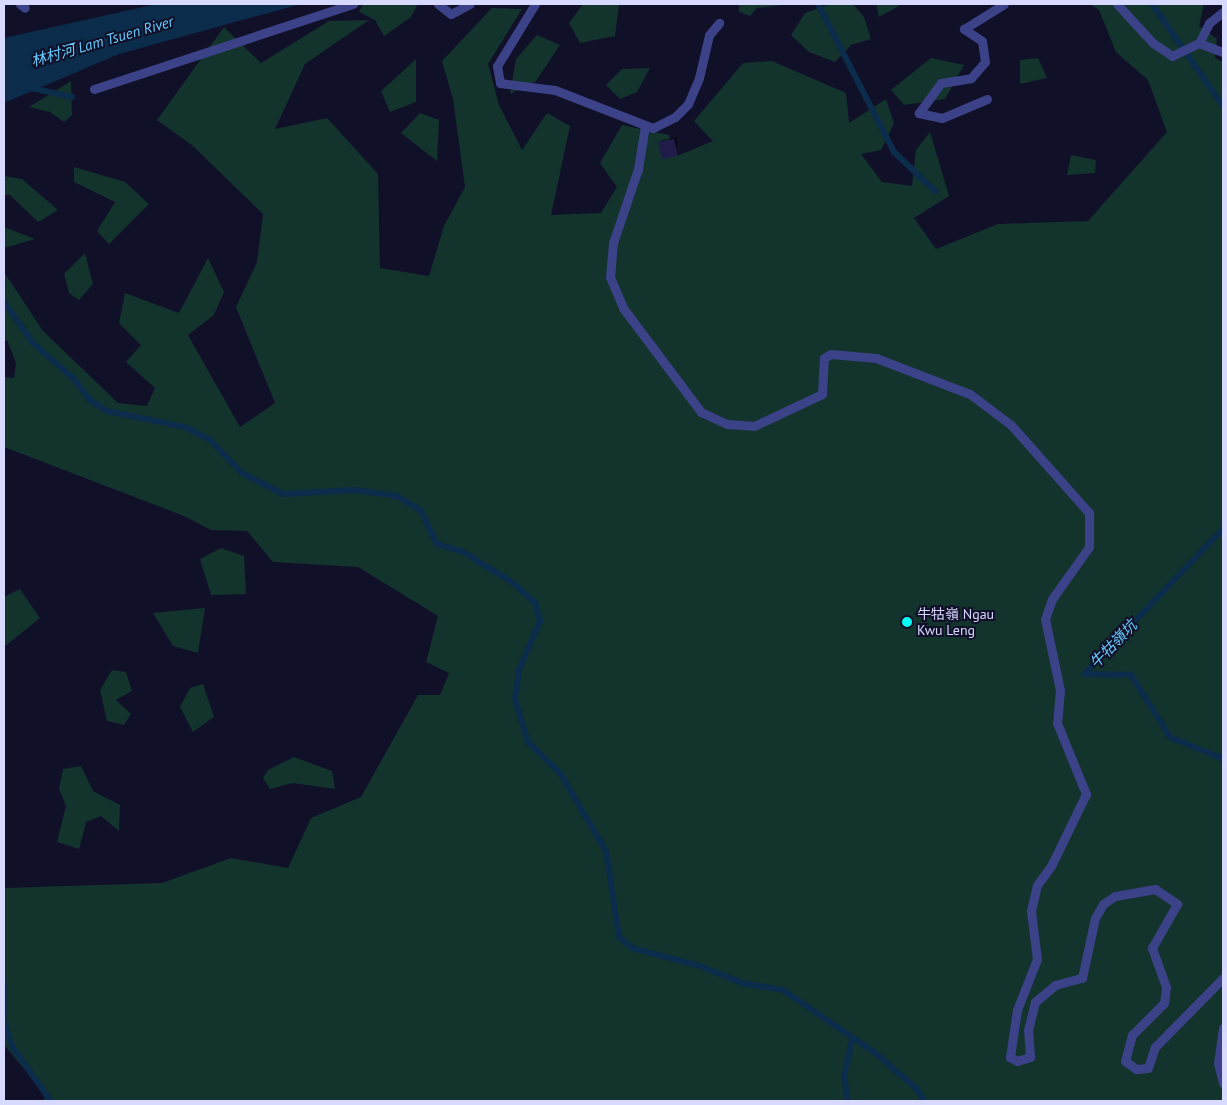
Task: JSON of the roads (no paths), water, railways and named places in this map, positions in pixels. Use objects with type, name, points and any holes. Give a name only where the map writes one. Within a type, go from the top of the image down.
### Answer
[{"type":"lane","points":[[94,89],[353,4]]},
{"type":"lane","points":[[438,4],[451,14],[470,4]]},
{"type":"lane","points":[[535,4],[497,66],[500,83],[555,90],[645,126],[659,127],[688,104],[699,78],[709,35],[719,23]]},
{"type":"lane","points":[[987,100],[942,118],[919,113],[941,83],[971,78],[985,62],[982,41],[964,29],[1004,4]]},
{"type":"lane","points":[[1117,4],[1153,43],[1172,56],[1196,45],[1208,23],[1223,12]]},
{"type":"lane","points":[[1196,45],[1223,52]]},
{"type":"lane","points":[[645,126],[638,169],[613,243],[610,277],[623,308],[701,412],[727,424],[754,426],[822,394],[824,358],[831,354],[876,358],[970,394],[1010,425],[1089,513],[1090,546],[1052,599],[1045,619],[1060,690],[1057,723],[1086,794],[1033,898],[1037,959],[1017,1010],[1010,1057],[1017,1061],[1030,1057],[1028,1030],[1035,1002],[1055,985],[1082,978],[1095,918],[1103,904],[1115,896],[1156,889],[1177,904],[1152,948],[1166,987],[1164,1003],[1132,1035],[1125,1061],[1136,1068],[1148,1068],[1155,1046],[1223,978]]},
{"type":"lane","points":[[1223,1028],[1218,1063],[1223,1083]]},
{"type":"water","name":"林村河 Lam Tsuen River","points":[[157,4],[301,4],[119,54],[4,103],[4,38]]},
{"type":"waterway","points":[[818,4],[894,152],[935,191]]},
{"type":"waterway","points":[[1152,4],[1223,106]]},
{"type":"waterway","points":[[27,87],[72,97]]},
{"type":"waterway","points":[[4,302],[33,343],[73,378],[90,400],[107,411],[185,427],[209,439],[242,473],[283,494],[355,490],[397,496],[421,511],[437,544],[463,552],[513,583],[535,603],[540,621],[519,670],[515,699],[528,742],[560,773],[606,851],[619,937],[632,948],[700,966],[742,983],[783,990],[874,1052],[917,1089],[924,1101]]},
{"type":"waterway","name":"牛牯嶺坑","points":[[1223,529],[1084,674],[1131,675],[1170,737],[1223,759]]},
{"type":"waterway","points":[[4,985],[4,1016]]},
{"type":"waterway","points":[[4,1021],[13,1048],[51,1101]]},
{"type":"waterway","points":[[848,1101],[844,1077],[852,1040]]},
{"type":"place","name":"牛牯嶺 Ngau Kwu Leng","points":[[907,622]]}]
